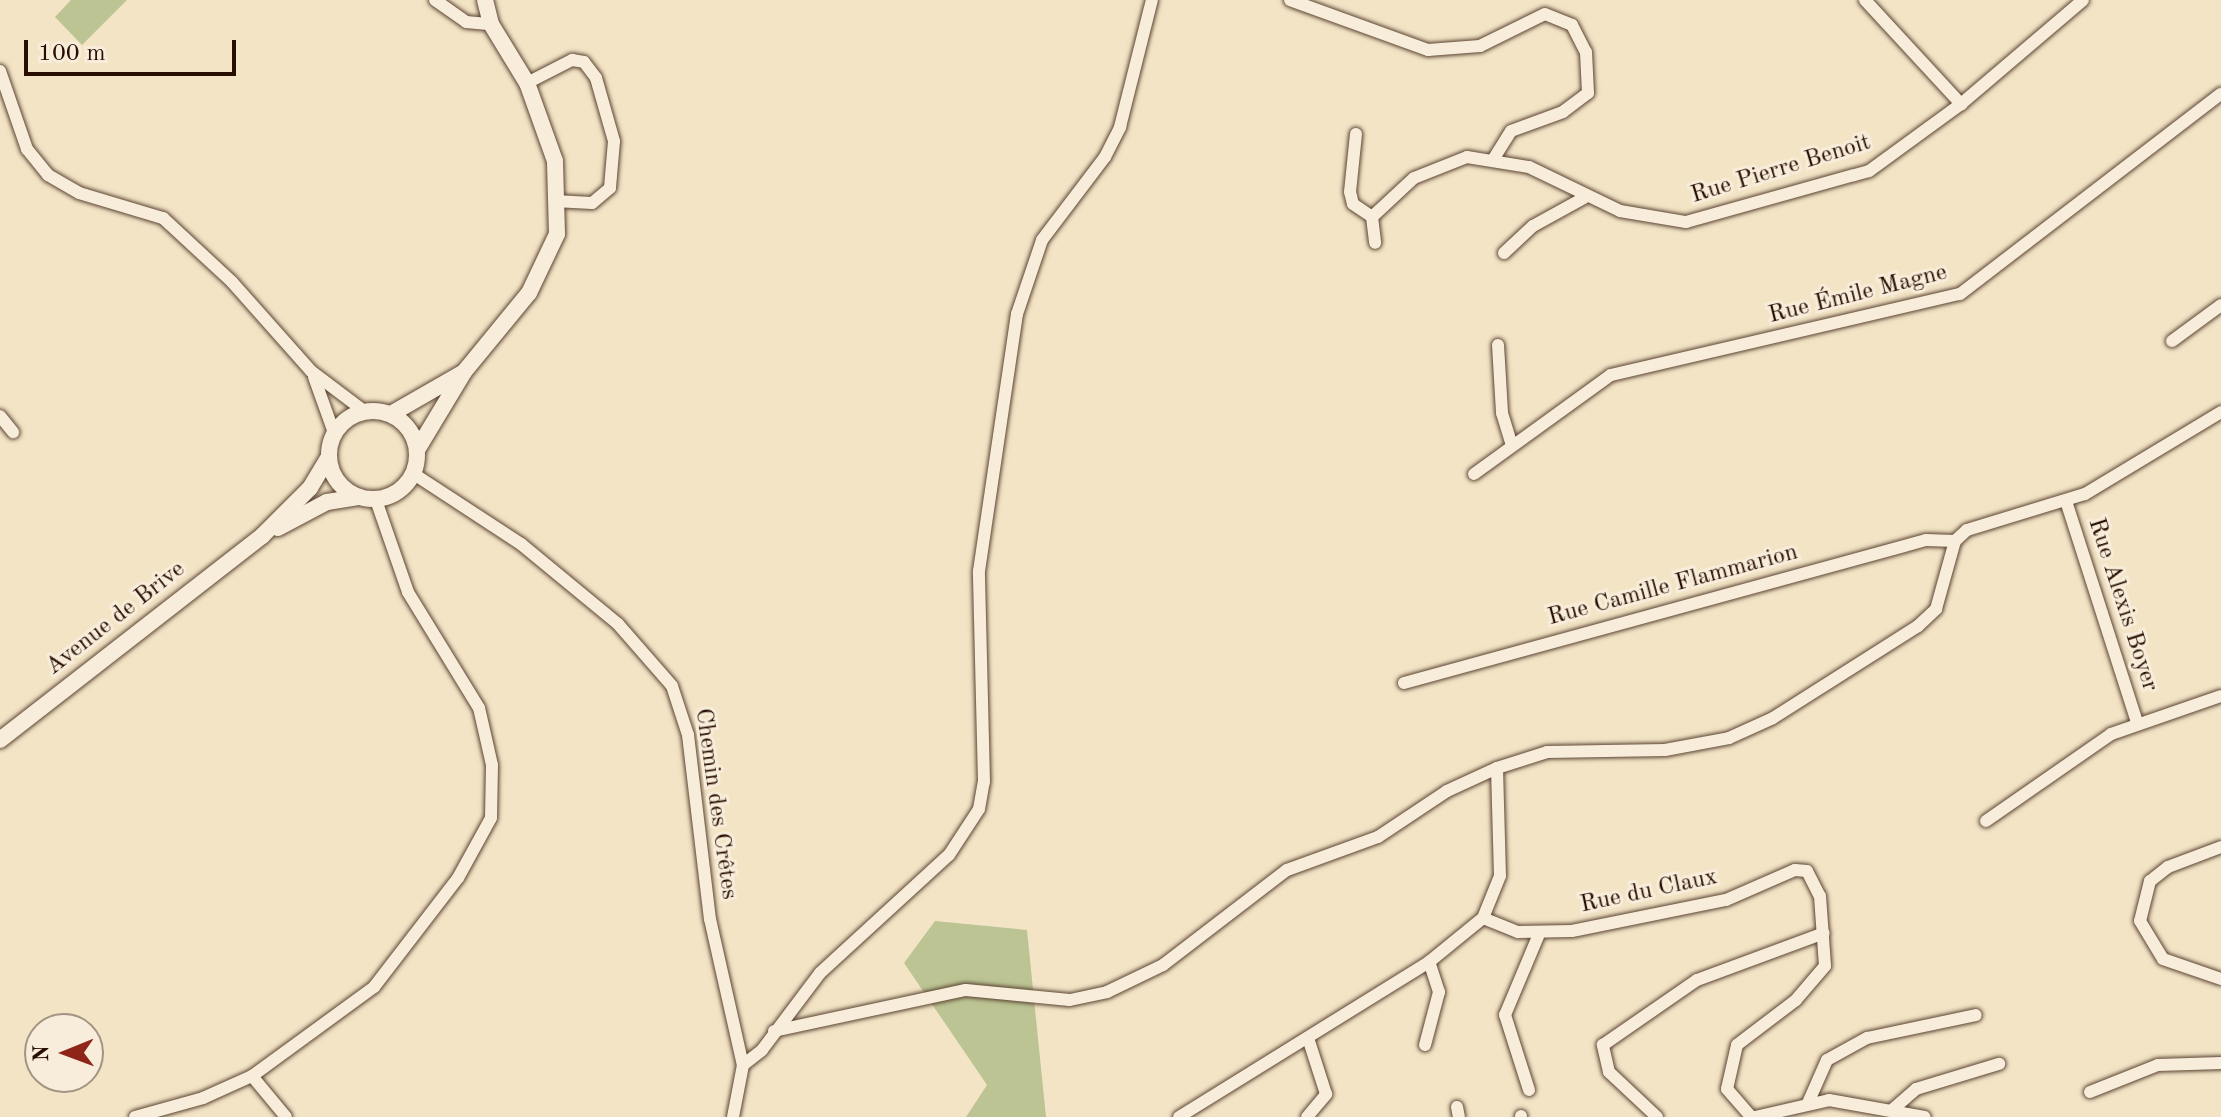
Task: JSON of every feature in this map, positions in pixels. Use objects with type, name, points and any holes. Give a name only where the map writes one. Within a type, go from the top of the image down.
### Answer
[{"type":"street","points":[[435,0],[466,22],[491,24]]},
{"type":"street","points":[[262,536],[327,502],[357,497],[376,500],[392,496],[414,474],[417,450],[464,372],[545,266],[557,234],[559,201],[555,161],[527,83],[491,24],[485,0]]},
{"type":"street","points":[[743,1065],[820,973],[949,855],[979,809],[984,782],[979,571],[1017,314],[1042,240],[1120,127],[1152,0]]},
{"type":"street","points":[[1290,0],[1428,50],[1480,46],[1545,14],[1572,25],[1586,52],[1588,93],[1563,112],[1511,131],[1494,158]]},
{"type":"street","points":[[1865,0],[1961,104]]},
{"type":"street","name":"Rue Pierre Benoit","points":[[1372,217],[1414,178],[1439,165],[1494,158],[1529,167],[1584,198],[1658,221],[1699,219],[1869,171],[1961,104],[2083,0]]},
{"type":"street","points":[[527,83],[572,60],[584,62],[596,78],[614,141],[610,188],[592,203],[559,201]]},
{"type":"street","points":[[0,71],[27,149],[48,175],[79,193],[163,218],[232,282],[311,371],[364,411],[391,414],[409,428],[417,450]]},
{"type":"street","name":"Rue Émile Magne","points":[[1474,474],[1611,375],[1960,294],[2221,94]]},
{"type":"street","points":[[1356,134],[1350,192],[1353,204],[1372,217],[1375,243]]},
{"type":"street","points":[[1504,253],[1533,226],[1584,198]]},
{"type":"street","points":[[2172,341],[2221,305]]},
{"type":"street","points":[[1498,345],[1502,413],[1512,445]]},
{"type":"street","points":[[262,536],[310,488],[328,458],[334,433],[311,371]]},
{"type":"street","points":[[391,414],[464,372]]},
{"type":"street","points":[[334,433],[364,411]]},
{"type":"street","points":[[774,1031],[966,990],[1070,1000],[1107,992],[1163,965],[1287,870],[1378,837],[1447,791],[1497,768],[1568,750],[1699,747],[1773,718],[1927,618],[1946,586],[1955,541],[1977,527],[2066,501],[2221,412]]},
{"type":"street","points":[[0,416],[13,432]]},
{"type":"street","points":[[328,458],[337,481],[357,497]]},
{"type":"street","name":"Chemin des Crêtes","points":[[414,474],[521,544],[618,624],[672,686],[688,735],[710,919],[743,1065],[733,1117]]},
{"type":"street","points":[[135,1117],[203,1098],[252,1076],[374,987],[458,878],[491,818],[492,765],[479,708],[408,592],[376,500]]},
{"type":"street","name":"Rue Alexis Boyer","points":[[2066,501],[2137,722]]},
{"type":"street","name":"Avenue de Brive","points":[[0,740],[262,536]]},
{"type":"street","name":"Rue Camille Flammarion","points":[[1404,683],[1926,540],[1955,541]]},
{"type":"street","points":[[1986,821],[2137,722],[2221,696]]},
{"type":"street","points":[[1179,1117],[1429,962],[1483,918],[1500,876],[1497,768]]},
{"type":"street","points":[[2221,847],[2168,867],[2150,881],[2140,921],[2163,959],[2221,979]]},
{"type":"street","name":"Rue du Claux","points":[[1483,918],[1539,934],[1726,900],[1795,870],[1816,880],[1824,933],[1825,966],[1816,980],[1742,1035],[1728,1066],[1727,1089],[1753,1117]]},
{"type":"street","points":[[1657,1117],[1609,1072],[1603,1045],[1697,980],[1824,933]]},
{"type":"street","points":[[1529,1090],[1505,1015],[1539,934]]},
{"type":"street","points":[[1425,1045],[1439,992],[1429,962]]},
{"type":"street","points":[[1808,1103],[1827,1060],[1857,1043],[1891,1029],[1976,1015]]},
{"type":"street","points":[[1307,1117],[1326,1094],[1308,1038]]},
{"type":"street","points":[[2090,1092],[2158,1065],[2221,1063]]},
{"type":"street","points":[[1892,1110],[1916,1089],[1999,1064]]},
{"type":"street","points":[[252,1076],[286,1117]]},
{"type":"street","points":[[1753,1117],[1808,1103],[1892,1110],[1924,1117]]},
{"type":"green space","points":[[71,0],[127,0],[82,45],[55,17]]},
{"type":"green space","points":[[935,921],[1027,930],[1046,1117],[966,1117],[987,1085],[904,963]]}]
